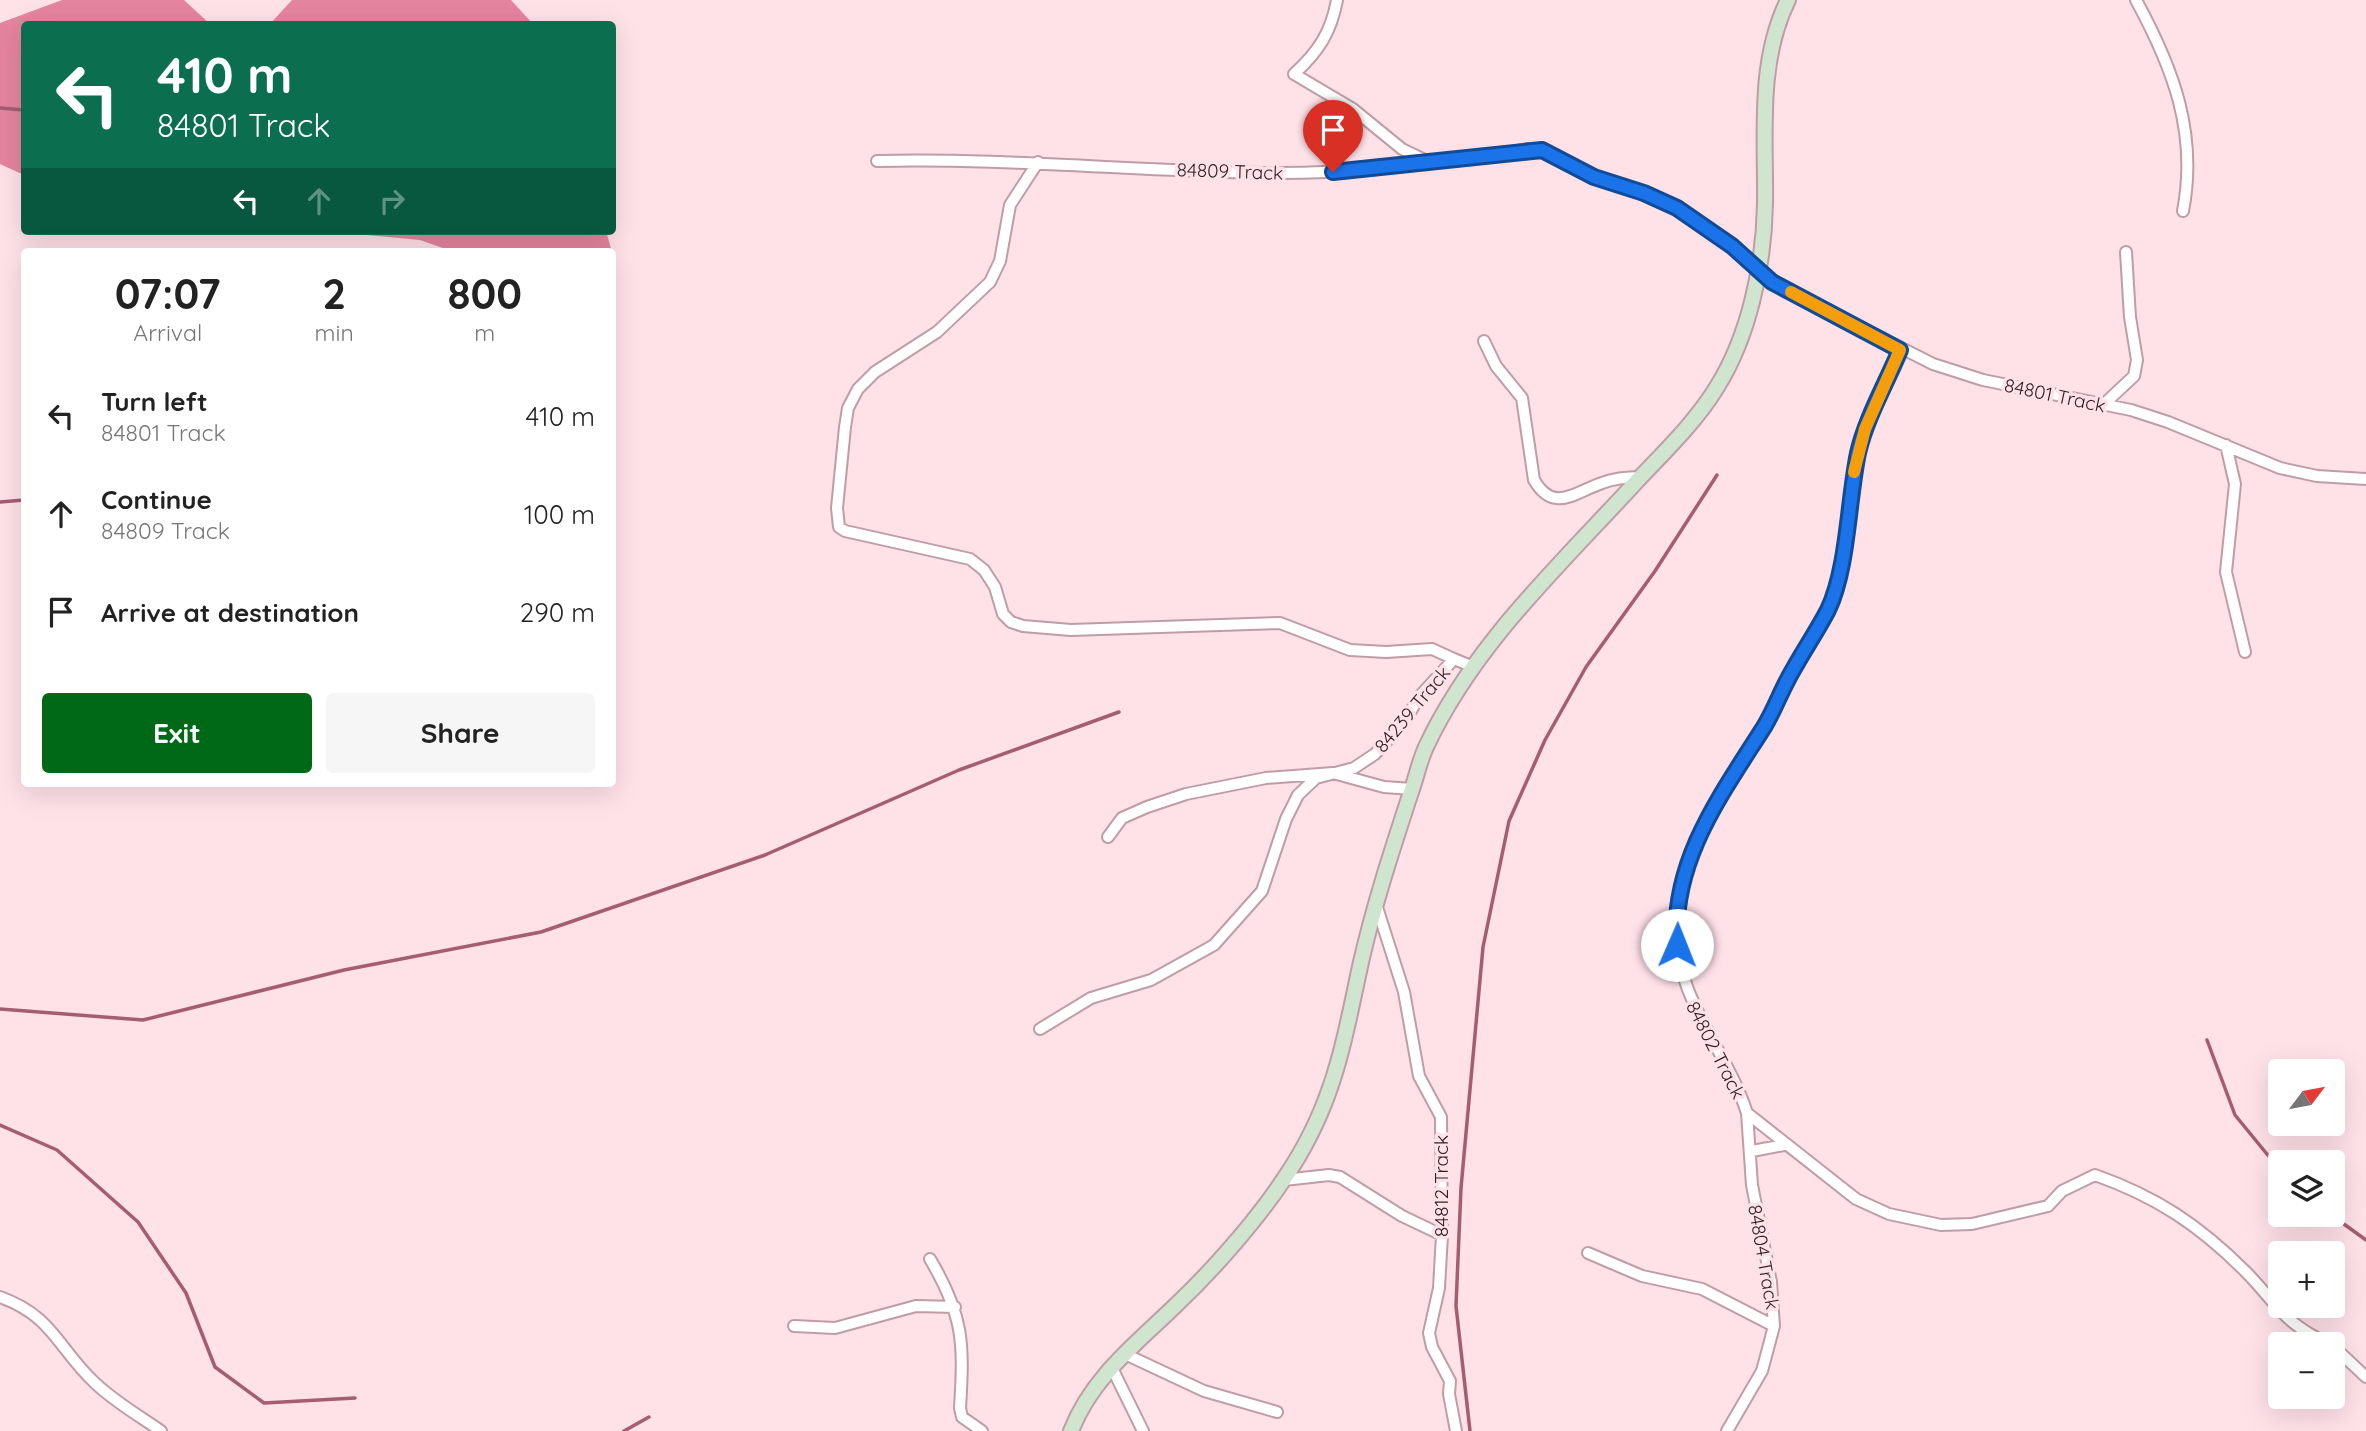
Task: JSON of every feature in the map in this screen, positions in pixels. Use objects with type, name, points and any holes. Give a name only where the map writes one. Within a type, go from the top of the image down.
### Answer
[{"type":"street","points":[[1337,0],[1332,24],[1322,45],[1294,74],[1353,109],[1402,149],[1433,164]]},
{"type":"street","points":[[1071,1431],[1093,1388],[1111,1366],[1217,1263],[1284,1180],[1327,1102],[1341,1059],[1376,904],[1424,750],[1471,666],[1685,430],[1717,387],[1734,353],[1758,271],[1765,209],[1764,121],[1768,68],[1788,0]]},
{"type":"street","points":[[2136,0],[2168,62],[2175,84],[2188,158],[2188,185],[2183,211]]},
{"type":"street","name":"84809 Track","points":[[877,161],[1038,162],[1265,173],[1364,171],[1433,164],[1528,149],[1542,150],[1594,177],[1644,193],[1677,208],[1732,246],[1758,271]]},
{"type":"street","points":[[1038,162],[1010,205],[1000,261],[990,282],[937,332],[875,372],[858,389],[848,408],[845,427],[837,508],[839,527],[855,534],[970,559],[984,570],[995,587],[1003,614],[1011,622],[1023,626],[1071,630],[1280,623],[1350,650],[1386,652],[1432,649],[1454,659]]},
{"type":"street","points":[[2103,405],[2134,376],[2137,360],[2129,305],[2126,252]]},
{"type":"street","name":"84801 Track","points":[[1758,271],[1772,282],[1900,350],[1983,380],[2103,405],[2168,422],[2280,468],[2317,477],[2366,479]]},
{"type":"street","points":[[1484,341],[1496,366],[1522,398],[1531,466],[1540,489],[1553,498],[1567,499],[1601,483],[1641,477]]},
{"type":"street","name":"84802 Track","points":[[1900,350],[1859,449],[1837,585],[1829,608],[1793,669],[1766,724],[1713,806],[1696,841],[1681,888],[1675,925],[1678,965],[1689,997],[1740,1091],[1747,1113],[1784,1145],[1856,1199],[1889,1214],[1941,1225],[1972,1224],[2048,1206],[2062,1191],[2095,1175],[2128,1185],[2183,1217],[2245,1271],[2290,1324],[2306,1332]]},
{"type":"street","points":[[2226,445],[2235,484],[2226,572],[2245,652]]},
{"type":"street","name":"84239 Track","points":[[1040,1029],[1091,998],[1151,980],[1194,958],[1232,929],[1262,891],[1286,819],[1298,795],[1316,778],[1354,768],[1375,754],[1405,721],[1427,687],[1454,659],[1471,666]]},
{"type":"street","points":[[1108,837],[1115,824],[1133,812],[1186,794],[1266,778],[1333,773],[1384,787],[1412,789]]},
{"type":"street","name":"84812 Track","points":[[1376,904],[1404,992],[1419,1076],[1441,1117],[1442,1235],[1439,1288],[1429,1334],[1432,1347],[1450,1381],[1449,1394],[1455,1431]]},
{"type":"street","name":"84804 Track","points":[[1727,1431],[1762,1371],[1774,1326],[1771,1282],[1752,1185],[1752,1151],[1747,1113]]},
{"type":"street","points":[[1752,1151],[1784,1145]]},
{"type":"street","points":[[1284,1180],[1311,1176],[1340,1177],[1402,1216],[1442,1235]]},
{"type":"street","points":[[1588,1253],[1642,1276],[1702,1289],[1774,1326]]},
{"type":"street","points":[[930,1259],[955,1307],[963,1338],[960,1408],[962,1417],[982,1431]]},
{"type":"street","points":[[0,1297],[38,1315],[92,1381],[113,1400],[161,1431]]},
{"type":"street","points":[[794,1326],[835,1328],[916,1306],[955,1307]]},
{"type":"street","points":[[1125,1354],[1204,1391],[1277,1412]]},
{"type":"street","name":"84802 Track","points":[[2345,1358],[2366,1377]]},
{"type":"street","points":[[1111,1366],[1143,1431]]},
{"type":"shaded area","points":[[62,0],[184,0],[207,21],[21,21],[21,174],[0,164],[0,23]]},
{"type":"shaded area","points":[[292,0],[511,0],[530,21],[273,21]]},
{"type":"shaded area","points":[[367,235],[607,235],[611,248],[443,248],[420,240]]},
{"type":"waterway","points":[[0,108],[21,110]]},
{"type":"waterway","points":[[1470,1431],[1456,1306],[1461,1188],[1483,947],[1509,821],[1545,740],[1586,667],[1655,571],[1717,475]]},
{"type":"waterway","points":[[0,502],[21,500]]},
{"type":"waterway","points":[[0,1009],[143,1020],[344,970],[541,932],[765,855],[959,770],[1119,712]]},
{"type":"waterway","points":[[2207,1040],[2235,1115],[2268,1155]]},
{"type":"waterway","points":[[0,1125],[57,1150],[138,1222],[186,1293],[215,1367],[264,1403],[355,1398]]},
{"type":"waterway","points":[[2345,1225],[2366,1240]]},
{"type":"waterway","points":[[624,1431],[649,1417]]},
{"type":"slow traffic","points":[[1791,292],[1900,350],[1865,429],[1854,472]]},
{"type":"route","points":[[1333,172],[1433,164],[1528,149],[1542,150],[1594,177],[1615,186],[1644,193],[1677,208],[1732,246],[1765,278],[1900,350],[1865,429],[1859,449],[1837,585],[1829,608],[1793,669],[1766,724],[1713,806],[1696,841],[1681,888],[1675,925],[1677,945]]}]
